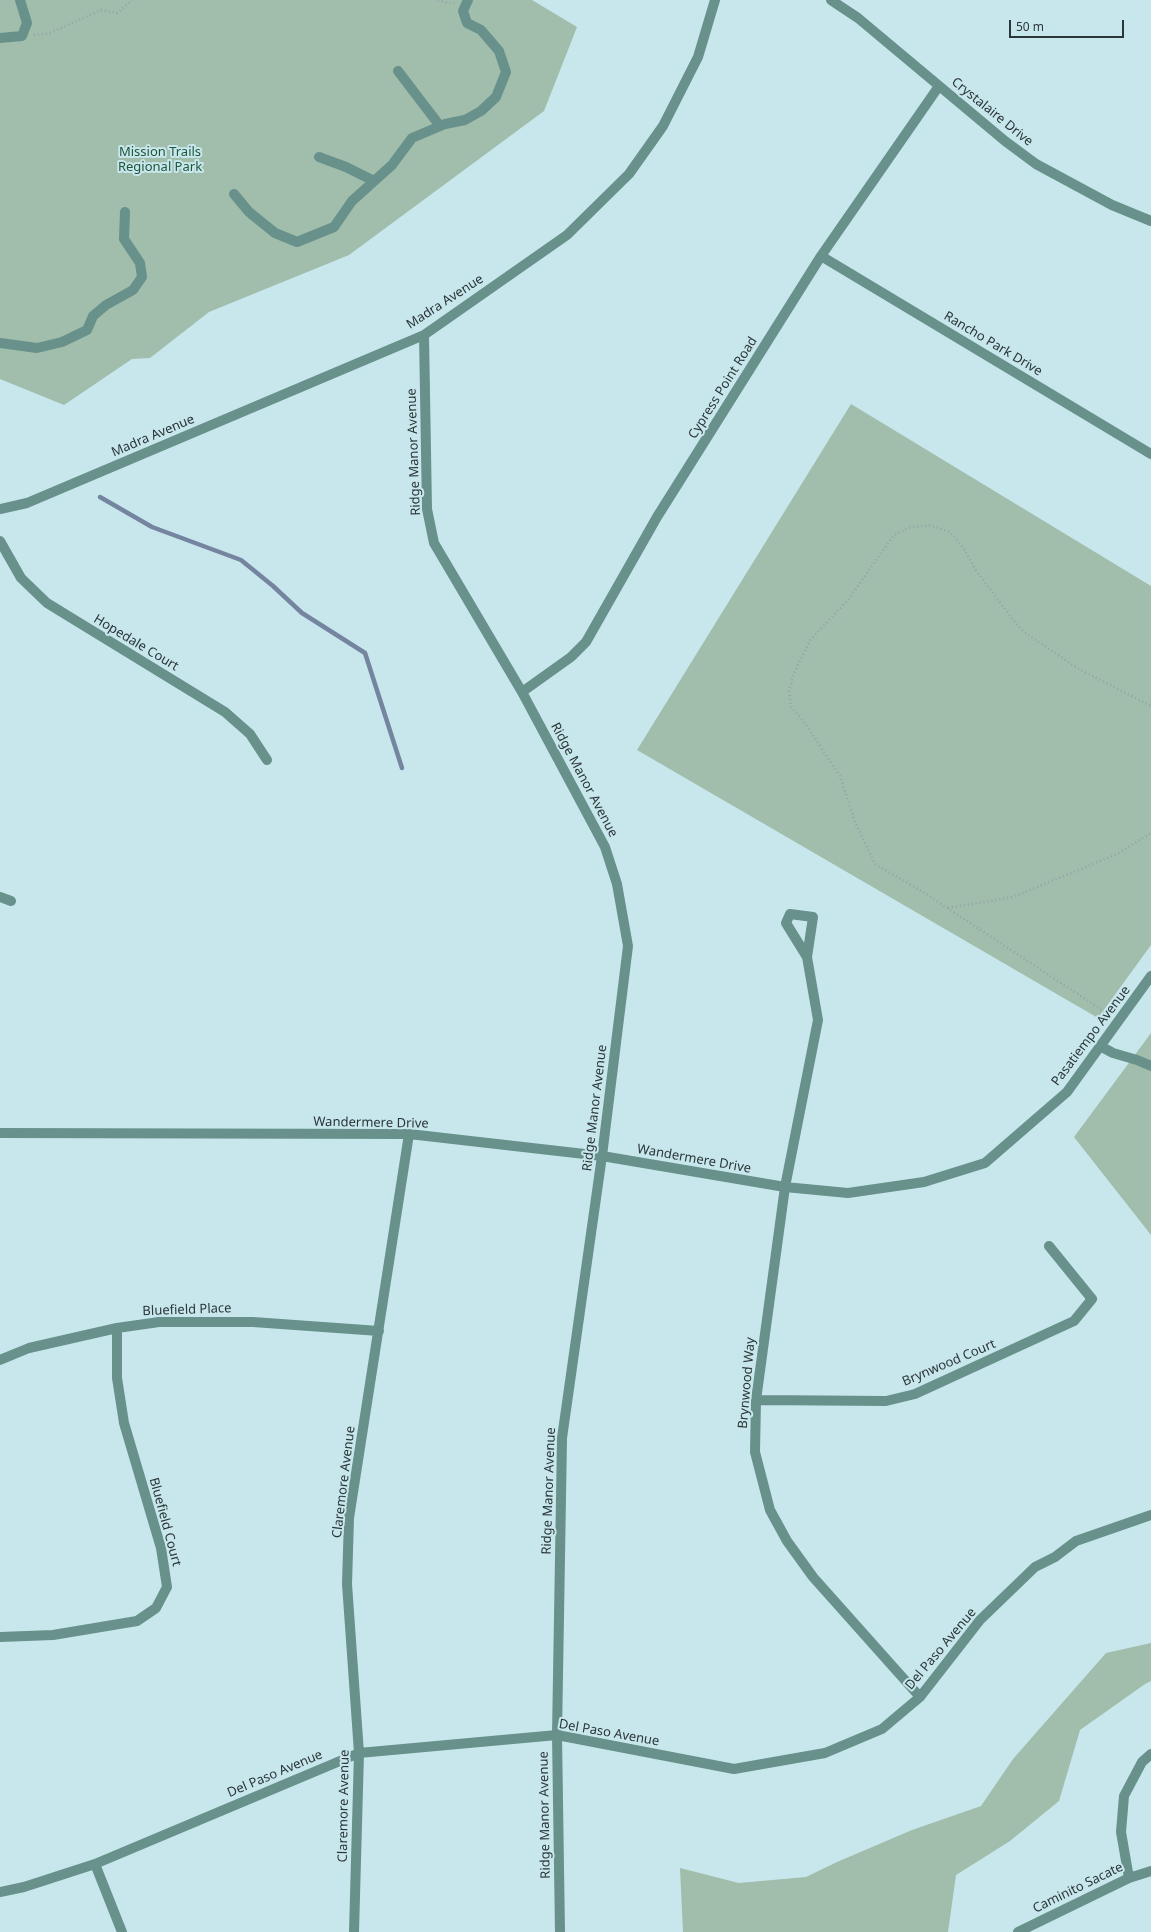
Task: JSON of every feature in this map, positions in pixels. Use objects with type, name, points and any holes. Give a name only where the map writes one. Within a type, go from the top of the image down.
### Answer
[{"type":"street","points":[[0,38],[22,36],[27,23],[20,0]]},
{"type":"street","points":[[234,194],[249,212],[275,233],[297,242],[334,227],[352,201],[392,165],[412,138],[440,126],[465,120],[481,111],[496,97],[506,72],[499,51],[480,30],[467,23],[463,11],[468,0]]},
{"type":"street","name":"Madra Avenue","points":[[0,509],[27,503],[424,335],[567,235],[629,174],[663,126],[698,57],[715,0]]},
{"type":"street","name":"Crystalaire Drive","points":[[831,0],[858,18],[1005,141],[1036,164],[1112,205],[1151,221]]},
{"type":"street","points":[[398,71],[440,126]]},
{"type":"street","name":"Cypress Point Road","points":[[522,692],[571,657],[586,642],[657,518],[821,256],[939,86]]},
{"type":"street","points":[[319,157],[346,167],[374,181]]},
{"type":"street","points":[[0,343],[37,348],[62,342],[87,330],[93,316],[106,305],[133,290],[142,277],[140,263],[124,238],[125,212]]},
{"type":"street","name":"Rancho Park Drive","points":[[821,256],[1151,454]]},
{"type":"street","name":"Ridge Manor Avenue","points":[[424,335],[427,509],[434,543],[522,692],[605,847],[617,884],[628,946],[602,1156],[562,1438],[557,1735],[560,1932]]},
{"type":"street","name":"Hopedale Court","points":[[0,541],[21,578],[47,603],[225,712],[250,734],[266,760]]},
{"type":"street","points":[[0,897],[11,901]]},
{"type":"street","name":"Brynwood Way","points":[[807,957],[818,1020],[785,1187],[756,1400],[755,1452],[770,1510],[787,1541],[813,1577],[920,1697]]},
{"type":"street","name":"Pasatiempo Avenue","points":[[785,1187],[848,1193],[924,1182],[985,1163],[1067,1092],[1151,976]]},
{"type":"street","points":[[1100,1046],[1116,1054],[1151,1066]]},
{"type":"street","name":"Wandermere Drive","points":[[0,1133],[409,1134],[602,1156],[785,1187]]},
{"type":"street","name":"Claremore Avenue","points":[[354,1932],[359,1753],[347,1584],[350,1518],[409,1134]]},
{"type":"street","name":"Brynwood Court","points":[[756,1400],[886,1401],[915,1394],[1074,1321],[1092,1299],[1049,1246]]},
{"type":"street","name":"Bluefield Place","points":[[0,1360],[29,1348],[117,1328],[159,1322],[253,1322],[379,1331]]},
{"type":"street","name":"Bluefield Court","points":[[0,1637],[52,1635],[137,1621],[156,1608],[167,1586],[161,1548],[124,1423],[117,1378],[117,1328]]},
{"type":"street","name":"Del Paso Avenue","points":[[0,1892],[24,1888],[94,1864],[359,1753],[557,1735],[734,1769],[825,1753],[882,1729],[920,1697],[980,1620],[1035,1567],[1055,1557],[1076,1541],[1151,1515]]},
{"type":"street","points":[[1129,1878],[1121,1832],[1124,1796],[1142,1762],[1151,1754]]},
{"type":"street","points":[[94,1864],[122,1932]]},
{"type":"street","name":"Caminito Sacate","points":[[1018,1932],[1129,1878],[1151,1871]]},
{"type":"path","points":[[50,33],[101,10],[118,13],[132,0]]},
{"type":"path","points":[[1118,1022],[1081,995],[947,908],[875,864],[855,822],[840,776],[804,722],[791,707],[789,691],[794,673],[810,639],[848,600],[894,535],[908,528],[929,525],[950,532],[963,547],[975,568],[1011,617],[1024,632],[1077,668],[1151,706]]},
{"type":"path","points":[[947,908],[1013,898],[1117,854],[1151,833]]},
{"type":"green space","name":"Mission Trails Regional Park","points":[[0,0],[532,0],[577,27],[544,111],[349,255],[209,312],[150,358],[132,359],[64,405],[0,379]]},
{"type":"green space","points":[[851,404],[1151,586],[1151,945],[1098,1018],[637,750]]},
{"type":"green space","points":[[1151,1033],[1151,1235],[1074,1137]]},
{"type":"green space","points":[[1151,1643],[1151,1681],[1080,1730],[1059,1801],[1010,1841],[956,1875],[948,1932],[683,1932],[680,1868],[739,1883],[806,1877],[912,1830],[981,1806],[1013,1759],[1106,1653]]},
{"type":"waterway","points":[[100,497],[152,527],[241,560],[273,586],[302,613],[365,653],[402,768]]}]
